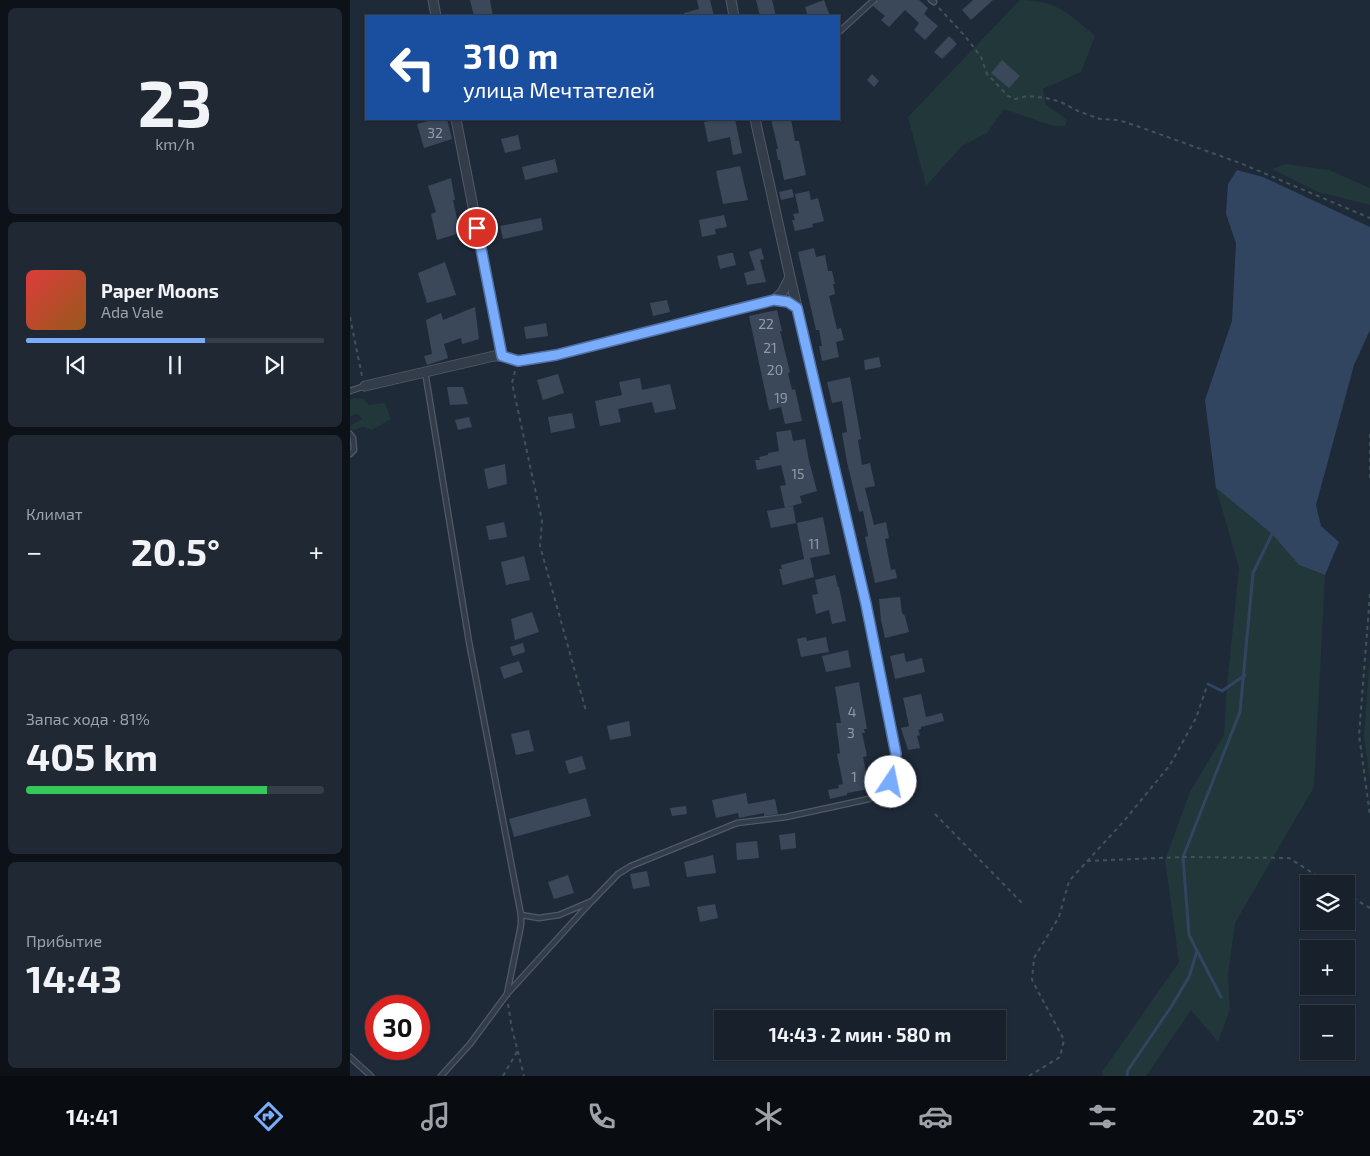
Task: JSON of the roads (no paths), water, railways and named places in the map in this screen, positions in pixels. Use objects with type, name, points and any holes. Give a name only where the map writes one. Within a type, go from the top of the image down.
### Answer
[{"type":"street","points":[[433,0],[436,15]]},
{"type":"street","points":[[730,0],[734,15]]},
{"type":"street","points":[[456,120],[502,356]]},
{"type":"street","points":[[755,120],[866,604],[896,754],[891,782]]},
{"type":"street","points":[[774,300],[782,293],[790,277]]},
{"type":"street","points":[[365,386],[494,356],[502,356],[518,361],[556,355],[774,300],[788,302],[797,308]]},
{"type":"lane","points":[[840,31],[874,0]]},
{"type":"lane","points":[[425,371],[470,642],[521,914],[521,925],[507,994]]},
{"type":"lane","points":[[350,390],[365,386]]},
{"type":"lane","points":[[350,434],[353,438],[354,450],[350,454]]},
{"type":"lane","points":[[441,1076],[470,1044],[507,994],[618,874],[631,866],[737,823],[786,817],[869,800],[882,792],[891,782]]},
{"type":"lane","points":[[521,914],[539,918],[559,914],[592,901]]},
{"type":"lane","points":[[350,1057],[371,1076]]},
{"type":"water","points":[[1237,170],[1263,177],[1370,227],[1370,330],[1354,365],[1316,505],[1321,526],[1339,542],[1325,575],[1299,565],[1272,534],[1216,488],[1205,400],[1232,321],[1236,243],[1226,214],[1228,184]]},
{"type":"waterway","points":[[1221,997],[1189,935],[1183,857],[1240,712],[1253,573],[1272,534]]},
{"type":"waterway","points":[[1208,684],[1222,691],[1245,675]]},
{"type":"waterway","points":[[1127,1076],[1128,1070],[1189,977],[1197,951]]}]
